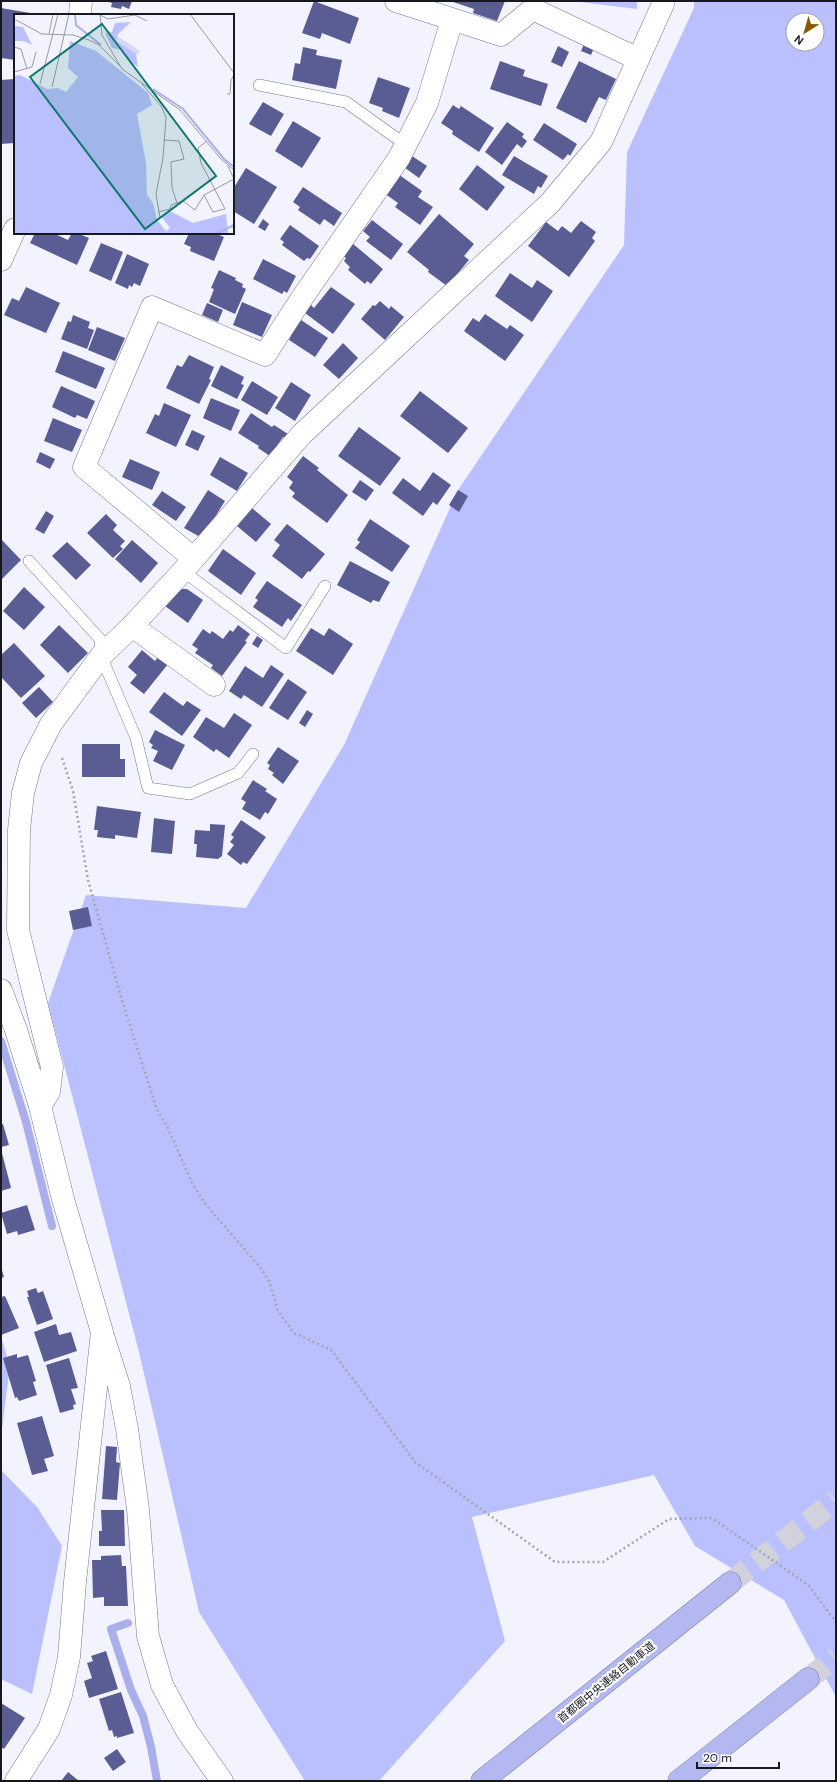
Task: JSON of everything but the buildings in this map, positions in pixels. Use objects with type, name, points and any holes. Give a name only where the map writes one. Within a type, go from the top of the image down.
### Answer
[{"type":"highway","name":"首都圏中央連絡自動車道","points":[[482,1781],[730,1583]]},
{"type":"highway","points":[[679,1781],[808,1680]]},
{"type":"street","points":[[80,14],[82,1]]},
{"type":"street","points":[[396,1],[501,35],[533,9],[638,59]]},
{"type":"street","points":[[40,1106],[48,1092],[52,1067],[18,930],[19,830],[25,785],[31,763],[51,724],[101,656],[132,626],[188,565],[302,434],[550,203],[601,142],[663,4]]},
{"type":"street","points":[[188,565],[84,466],[152,307],[265,355],[400,158],[427,103],[452,20]]},
{"type":"street","points":[[1,260],[14,231]]},
{"type":"street","points":[[132,626],[214,685]]},
{"type":"street","points":[[1,990],[40,1106],[63,1199],[119,1386],[128,1429],[138,1509],[148,1636],[162,1685],[187,1731],[222,1781]]},
{"type":"street","points":[[16,1781],[49,1729],[61,1695],[69,1658],[78,1551],[102,1332]]},
{"type":"lane","points":[[259,85],[346,102],[406,145]]},
{"type":"lane","points":[[29,561],[100,639],[101,656],[136,738],[148,788],[190,794],[238,773],[253,754]]},
{"type":"lane","points":[[188,565],[286,648],[325,586]]},
{"type":"path","points":[[51,724],[73,791],[88,880],[121,997],[157,1110],[167,1126],[193,1185],[206,1204],[260,1267],[269,1281],[278,1311],[294,1333],[331,1350],[415,1462],[556,1562],[603,1562],[669,1518],[712,1518],[808,1585],[836,1622]]},
{"type":"shaded area","points":[[572,1],[637,1],[637,9]]},
{"type":"shaded area","points":[[694,1],[836,1],[836,1697],[784,1600],[695,1546],[654,1475],[472,1517],[505,1641],[379,1781],[305,1781],[199,1612],[139,1352],[48,1003],[86,895],[246,908],[344,745],[458,490],[624,245],[627,152],[694,8]]},
{"type":"shaded area","points":[[1,1337],[10,1366],[1,1436]]},
{"type":"shaded area","points":[[1,1470],[37,1507],[62,1546],[32,1694],[1,1679]]},
{"type":"waterway","points":[[1,1041],[26,1122],[52,1226]]},
{"type":"waterway","points":[[128,1623],[111,1629],[131,1690],[143,1716],[151,1747],[157,1781]]},
{"type":"tunnel","points":[[730,1583],[836,1500]]},
{"type":"tunnel","points":[[808,1679],[836,1657]]}]
